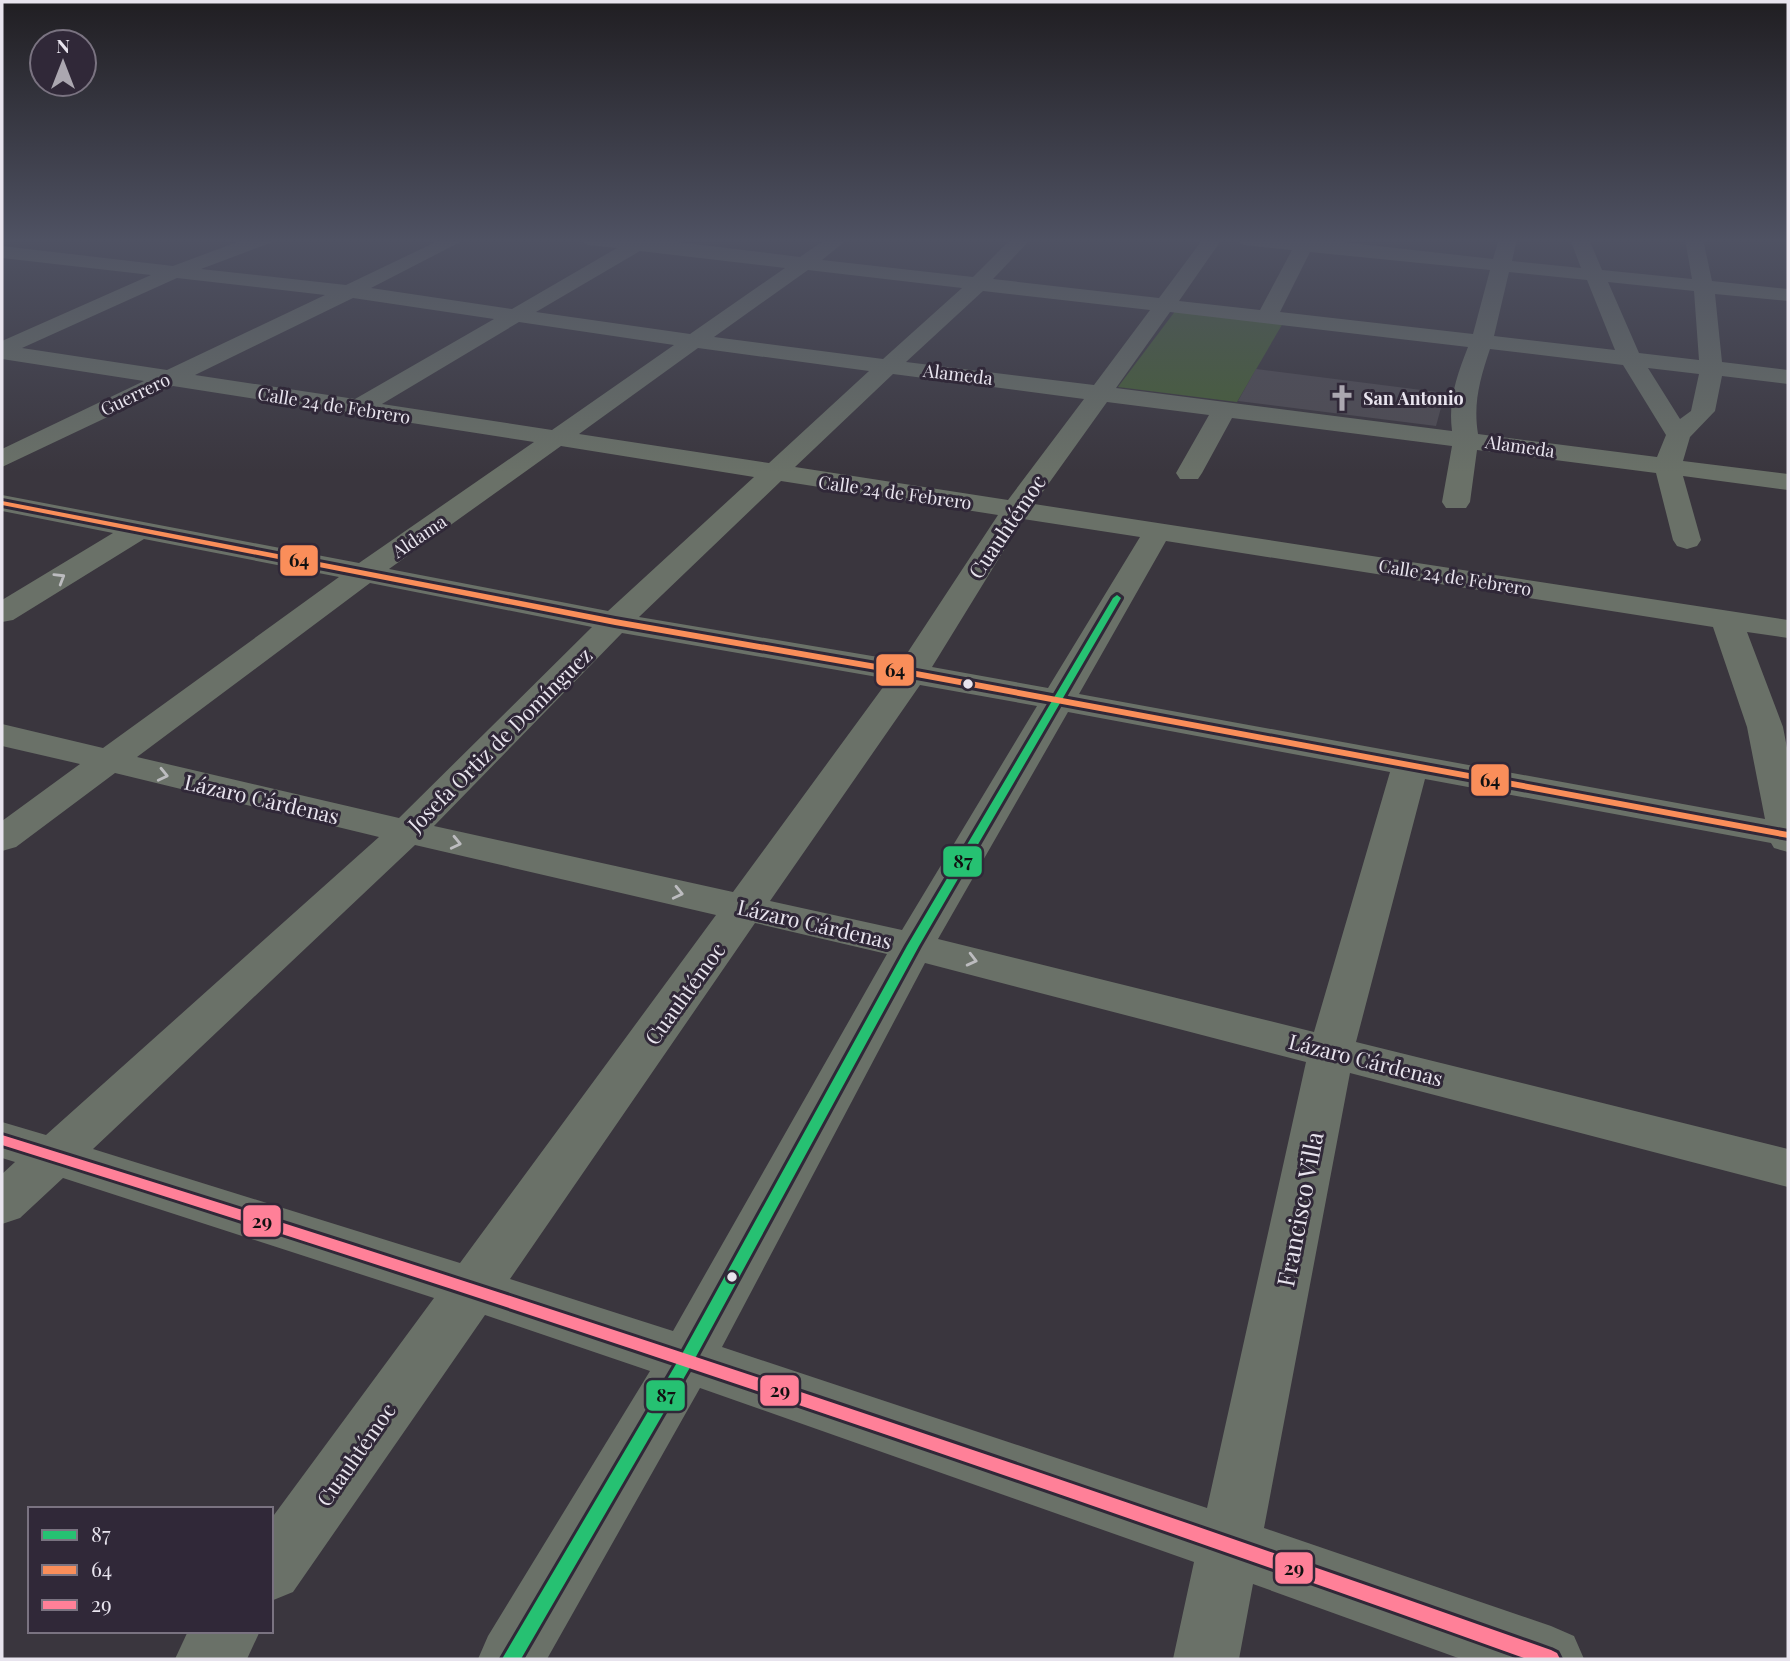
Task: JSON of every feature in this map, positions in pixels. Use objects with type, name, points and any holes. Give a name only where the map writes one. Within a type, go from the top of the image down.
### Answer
[{"type":"street","points":[[2,350],[76,317]]},
{"type":"street","name":"Guerrero","points":[[2,459],[300,317]]},
{"type":"street","points":[[356,409],[515,317]]},
{"type":"street","name":"Alameda","points":[[528,317],[692,341],[1788,482]]},
{"type":"street","name":"Aldama","points":[[2,839],[363,574],[557,440],[729,317]]},
{"type":"street","name":"Josefa Ortiz de Domínguez","points":[[2,1205],[27,1148],[408,832],[615,622],[941,317]]},
{"type":"street","name":"Cuauhtémoc","points":[[273,1568],[911,673],[1015,510],[1157,317]]},
{"type":"street","points":[[1272,317],[1788,377]]},
{"type":"street","points":[[1456,502],[1466,439],[1462,413],[1466,384],[1487,317]]},
{"type":"street","points":[[1612,317],[1630,358],[1678,435]]},
{"type":"street","points":[[1687,540],[1668,466],[1678,435],[1703,415],[1709,393],[1710,368],[1706,317]]},
{"type":"street","name":"Calle 24 de Febrero","points":[[2,350],[356,409],[1158,530],[1788,629]]},
{"type":"street","points":[[1189,473],[1225,408]]},
{"type":"street","points":[[2,502],[615,622],[1411,764],[1788,836],[1765,727],[1727,621]]},
{"type":"street","points":[[2,613],[140,529]]},
{"type":"street","points":[[511,1659],[687,1359],[914,946],[1158,530]]},
{"type":"street","name":"Lázaro Cárdenas","points":[[2,735],[408,832],[914,946],[1788,1168]]},
{"type":"street","name":"Francisco Villa","points":[[1206,1659],[1331,1050],[1411,764]]},
{"type":"street","points":[[27,1148],[687,1359],[1231,1545],[1551,1659]]},
{"type":"street","points":[[208,1659],[227,1633]]},
{"type":"green space","points":[[1171,317],[1230,317],[1283,323],[1237,402],[1118,387]]},
{"type":"building","name":"San Antonio","points":[[1256,369],[1445,393],[1436,426],[1238,401]]},
{"type":"transit line","name":"64","points":[[2,503],[615,622],[911,673],[1788,835]]},
{"type":"transit line","name":"87","points":[[511,1659],[687,1359],[913,946],[1117,598]]},
{"type":"transit line","name":"29","points":[[2,1140],[392,1262],[586,1326],[1166,1523],[1551,1659]]},
{"type":"place","name":"San Antonio","points":[[1342,398]]}]
